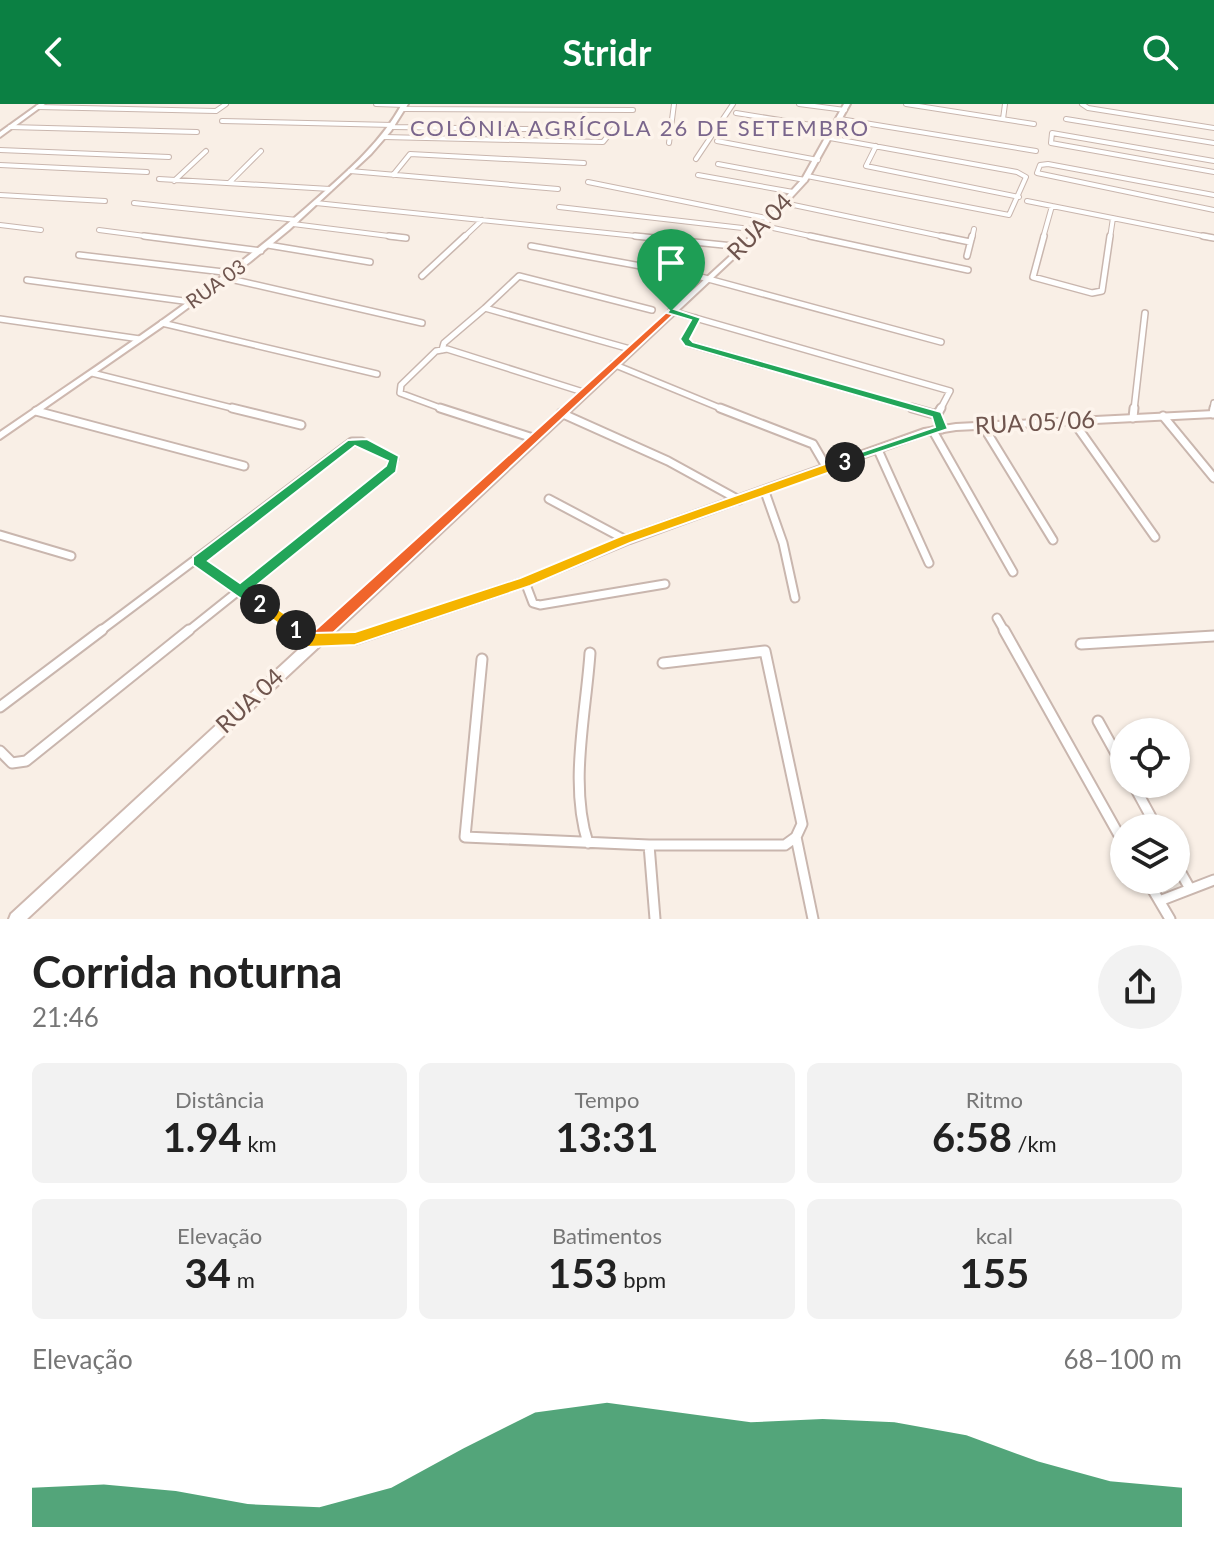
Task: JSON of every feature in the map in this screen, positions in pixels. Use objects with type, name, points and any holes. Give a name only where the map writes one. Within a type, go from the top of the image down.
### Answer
[{"type":"street","points":[[92,108],[102,104]]},
{"type":"street","points":[[188,110],[197,104]]},
{"type":"street","points":[[0,135],[40,105],[216,111],[226,104]]},
{"type":"street","points":[[376,104],[633,110]]},
{"type":"street","points":[[669,143],[674,104]]},
{"type":"street","points":[[696,159],[733,104]]},
{"type":"street","points":[[718,164],[1012,214],[1026,177],[1024,174],[876,146],[840,120],[799,104]]},
{"type":"street","points":[[906,104],[1034,124]]},
{"type":"street","points":[[1003,119],[1005,104]]},
{"type":"street","points":[[1082,104],[1088,108],[1214,128]]},
{"type":"street","points":[[1119,104],[1123,114]]},
{"type":"street","name":"RUA 03","points":[[0,436],[229,276],[264,248],[384,137],[405,106]]},
{"type":"street","points":[[736,113],[840,120],[1036,151]]},
{"type":"street","points":[[1066,119],[1214,143]]},
{"type":"street","name":"RUA 04","points":[[16,919],[743,247],[806,178],[840,120]]},
{"type":"street","points":[[222,121],[587,130]]},
{"type":"street","points":[[384,137],[603,142],[616,126]]},
{"type":"street","points":[[10,127],[197,132]]},
{"type":"street","points":[[1214,161],[1052,133],[1051,143],[1214,172]]},
{"type":"street","points":[[717,141],[818,160]]},
{"type":"street","points":[[876,146],[866,166],[1019,197]]},
{"type":"street","points":[[0,150],[169,157]]},
{"type":"street","points":[[174,181],[206,151]]},
{"type":"street","points":[[229,183],[261,151]]},
{"type":"street","points":[[393,175],[410,154],[584,163]]},
{"type":"street","points":[[1214,195],[1048,164],[1040,165],[1037,173],[1214,210]]},
{"type":"street","points":[[0,165],[147,172]]},
{"type":"street","points":[[350,171],[558,189]]},
{"type":"street","points":[[698,175],[793,192]]},
{"type":"street","points":[[159,179],[330,189]]},
{"type":"street","points":[[588,182],[968,270]]},
{"type":"street","points":[[0,195],[105,201]]},
{"type":"street","points":[[1027,201],[1214,238]]},
{"type":"street","points":[[134,203],[406,238]]},
{"type":"street","points":[[316,203],[743,247]]},
{"type":"street","points":[[784,203],[970,242]]},
{"type":"street","points":[[1052,206],[1033,277],[1092,293],[1102,291],[1113,218]]},
{"type":"street","points":[[559,207],[765,225]]},
{"type":"street","points":[[422,276],[482,220]]},
{"type":"street","points":[[0,225],[41,230]]},
{"type":"street","points":[[967,256],[974,229]]},
{"type":"street","points":[[99,230],[370,262]]},
{"type":"street","points":[[531,246],[706,279],[941,342]]},
{"type":"street","points":[[79,255],[229,276],[422,323]]},
{"type":"street","points":[[442,350],[444,343],[519,276],[652,310]]},
{"type":"street","points":[[27,280],[191,302]]},
{"type":"street","points":[[485,308],[630,349]]},
{"type":"street","points":[[671,311],[950,391],[937,415],[938,430],[1013,572]]},
{"type":"street","points":[[1133,418],[1145,313]]},
{"type":"street","points":[[696,318],[685,339],[689,344],[937,415]]},
{"type":"street","points":[[0,319],[140,339]]},
{"type":"street","points":[[162,323],[377,374]]},
{"type":"street","points":[[533,438],[400,393],[401,385],[436,351],[442,350],[459,351],[583,392]]},
{"type":"street","points":[[613,364],[769,428],[800,437],[813,444],[827,468]]},
{"type":"street","points":[[92,373],[301,425]]},
{"type":"street","points":[[36,411],[244,466]]},
{"type":"street","points":[[561,413],[668,461],[739,500]]},
{"type":"street","name":"RUA 05/06","points":[[315,640],[355,639],[525,582],[626,540],[938,430],[1213,413]]},
{"type":"street","points":[[1163,416],[1214,478]]},
{"type":"street","points":[[1073,421],[1155,537]]},
{"type":"street","points":[[983,426],[1053,540]]},
{"type":"street","points":[[0,707],[198,561],[352,442],[362,442],[394,459],[391,469],[26,761],[12,763],[0,751]]},
{"type":"street","points":[[878,450],[929,563]]},
{"type":"street","points":[[765,492],[783,543],[795,598]]},
{"type":"street","points":[[549,499],[626,540]]},
{"type":"street","points":[[0,535],[71,556]]},
{"type":"street","points":[[198,561],[315,640]]},
{"type":"street","points":[[525,582],[533,603],[540,605],[665,584]]},
{"type":"street","points":[[997,618],[1110,819]]},
{"type":"street","points":[[1081,644],[1214,636]]},
{"type":"street","points":[[482,659],[465,837],[649,845],[785,845],[796,837],[802,824],[765,651],[663,663]]},
{"type":"street","points":[[588,843],[582,833],[582,801],[590,653]]},
{"type":"street","points":[[1098,721],[1110,743]]},
{"type":"street","points":[[796,837],[813,919]]},
{"type":"street","points":[[649,845],[655,919]]},
{"type":"street","points":[[1190,887],[1214,880]]},
{"type":"street","points":[[1158,894],[1170,919]]},
{"type":"street","points":[[1162,900],[1174,894]]},
{"type":"district","name":"COLÔNIA AGRÍCOLA 26 DE SETEMBRO","points":[[640,128]]},
{"type":"route","points":[[671,311],[533,438],[317,638],[313,642],[198,561],[352,442],[362,442],[394,459],[396,464],[240,590],[313,642],[317,638],[355,639],[525,582],[626,540],[924,432],[942,429],[937,415],[689,344],[685,339],[696,318],[671,311]]}]
